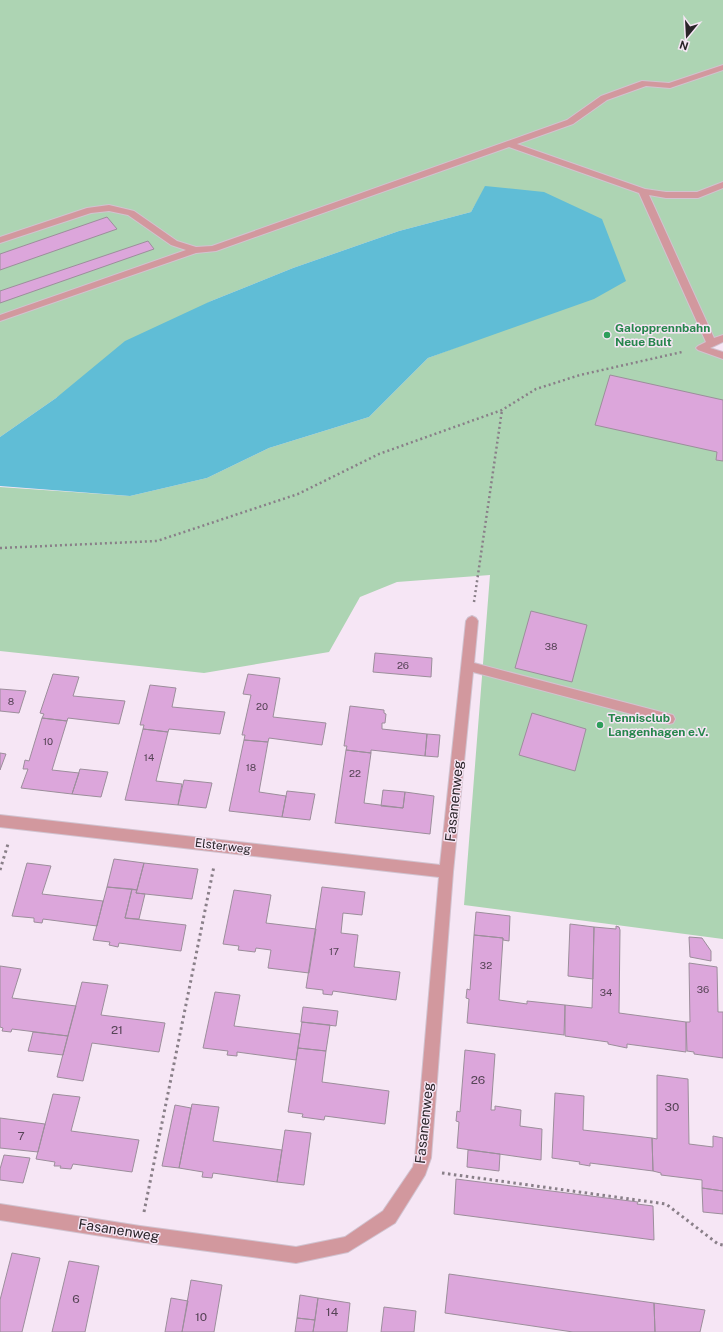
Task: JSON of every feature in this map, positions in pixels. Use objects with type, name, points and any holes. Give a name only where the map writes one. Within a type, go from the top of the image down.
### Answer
[{"type":"street","points":[[0,318],[195,250],[213,249],[510,144],[570,122],[604,98],[645,83],[670,86],[723,67]]},
{"type":"street","points":[[510,144],[642,191],[666,195],[698,195],[723,185]]},
{"type":"street","points":[[642,191],[711,344]]},
{"type":"street","points":[[0,240],[90,210],[109,208],[131,213],[174,243],[195,250]]},
{"type":"street","points":[[701,348],[723,338]]},
{"type":"street","points":[[701,348],[723,356]]},
{"type":"street","name":"Fasanenweg","points":[[0,1212],[140,1234],[296,1255],[348,1244],[389,1217],[420,1170],[423,1158],[446,872],[472,621]]},
{"type":"street","points":[[467,666],[669,718]]},
{"type":"street","name":"Elsterweg","points":[[0,821],[446,872]]},
{"type":"path","points":[[0,548],[156,541],[298,494],[379,454],[502,410],[543,386],[580,375],[701,348]]},
{"type":"path","points":[[472,621],[502,410]]},
{"type":"path","points":[[0,870],[15,823]]},
{"type":"path","points":[[140,1234],[219,845]]},
{"type":"path","points":[[420,1170],[666,1204],[718,1244],[723,1245]]},
{"type":"green space","name":"Galopprennbahn Neue Bult","points":[[0,0],[723,0],[723,338],[701,348],[723,356],[723,939],[464,905],[490,575],[397,582],[360,597],[329,652],[204,673],[0,651],[0,487],[130,496],[207,478],[269,448],[369,417],[428,358],[500,331],[486,186],[471,212],[399,231],[293,268],[211,301],[56,398],[0,437]]},
{"type":"water","points":[[485,186],[544,192],[602,219],[626,281],[594,299],[428,358],[369,417],[269,448],[207,478],[130,496],[0,486],[0,437],[56,398],[125,341],[211,301],[293,268],[399,231],[471,212]]},
{"type":"building","points":[[107,217],[117,229],[0,270],[0,254]]},
{"type":"building","points":[[148,241],[154,249],[0,303],[0,291]]},
{"type":"building","points":[[610,375],[723,400],[723,461],[716,460],[717,452],[595,425]]},
{"type":"building","points":[[531,611],[587,625],[572,682],[515,668]]},
{"type":"building","points":[[375,653],[432,658],[431,677],[373,672]]},
{"type":"building","points":[[53,674],[79,677],[73,696],[125,701],[119,724],[68,718],[67,721],[42,718],[44,714],[40,713]]},
{"type":"building","points":[[248,674],[280,678],[273,717],[326,723],[322,745],[269,738],[268,742],[244,740],[245,735],[242,735],[251,695],[243,694]]},
{"type":"building","points":[[150,685],[176,688],[172,707],[225,712],[220,734],[169,729],[168,732],[143,729],[144,725],[140,725]]},
{"type":"building","points":[[0,689],[26,691],[19,713],[0,711]]},
{"type":"building","points":[[350,706],[384,710],[384,713],[386,714],[385,723],[382,723],[382,729],[427,734],[425,756],[371,750],[371,753],[346,750],[347,746],[344,746]]},
{"type":"building","points":[[532,713],[586,729],[575,771],[519,755]]},
{"type":"building","points":[[42,718],[67,721],[52,770],[79,773],[72,794],[21,788],[28,769],[23,769],[25,760],[29,761]]},
{"type":"building","points":[[143,729],[168,732],[156,781],[182,784],[178,805],[125,800]]},
{"type":"building","points":[[427,734],[440,735],[438,757],[425,756]]},
{"type":"building","points":[[244,740],[268,742],[259,792],[286,796],[282,817],[229,811]]},
{"type":"building","points":[[346,750],[371,753],[364,803],[403,808],[405,792],[434,796],[430,834],[335,823]]},
{"type":"building","points":[[0,753],[6,754],[0,770]]},
{"type":"building","points":[[80,769],[108,772],[101,797],[72,794]]},
{"type":"building","points":[[184,780],[212,783],[206,808],[178,805]]},
{"type":"building","points":[[383,790],[405,792],[403,808],[381,806]]},
{"type":"building","points":[[287,791],[315,794],[310,820],[282,817]]},
{"type":"building","points":[[114,859],[144,863],[137,890],[107,887]]},
{"type":"building","points":[[27,863],[51,866],[42,894],[103,901],[97,926],[43,919],[42,923],[34,922],[34,918],[12,916]]},
{"type":"building","points":[[144,863],[198,869],[192,899],[136,893]]},
{"type":"building","points":[[107,887],[132,889],[125,918],[186,925],[181,951],[119,943],[118,947],[109,945],[110,942],[93,940]]},
{"type":"building","points":[[322,887],[365,892],[362,915],[343,913],[341,933],[358,935],[354,967],[400,972],[396,1000],[333,991],[332,995],[323,994],[323,990],[306,988]]},
{"type":"building","points":[[132,889],[137,890],[136,893],[145,894],[139,919],[125,918]]},
{"type":"building","points":[[234,890],[271,895],[266,923],[316,929],[309,973],[268,968],[271,950],[256,948],[255,952],[238,950],[239,946],[223,944]]},
{"type":"building","points":[[476,912],[510,916],[509,941],[503,940],[503,938],[474,935]]},
{"type":"building","points":[[570,924],[594,927],[593,979],[568,976]]},
{"type":"building","points":[[616,926],[619,927],[620,930],[619,1013],[686,1022],[686,1052],[627,1044],[627,1048],[608,1044],[608,1042],[565,1036],[565,1005],[592,1008],[594,927],[616,929]]},
{"type":"building","points":[[474,935],[503,938],[499,1000],[527,1004],[527,1001],[565,1005],[564,1035],[467,1023],[469,999],[466,998],[467,989],[470,990]]},
{"type":"building","points":[[689,937],[702,938],[711,951],[711,961],[690,957]]},
{"type":"building","points":[[689,963],[717,967],[718,1012],[723,1012],[723,1058],[694,1054],[694,1052],[687,1051],[686,1022],[690,1022]]},
{"type":"building","points":[[0,966],[21,969],[12,998],[76,1006],[68,1036],[12,1029],[11,1032],[2,1031],[3,1028],[0,1027]]},
{"type":"building","points":[[82,982],[108,985],[101,1015],[165,1023],[159,1052],[92,1043],[83,1081],[57,1077]]},
{"type":"building","points":[[215,992],[240,995],[234,1026],[300,1034],[296,1060],[237,1052],[237,1056],[227,1055],[228,1051],[203,1048]]},
{"type":"building","points":[[303,1007],[338,1011],[336,1026],[301,1022]]},
{"type":"building","points":[[302,1022],[330,1025],[326,1051],[298,1048]]},
{"type":"building","points":[[33,1032],[68,1036],[63,1055],[28,1051]]},
{"type":"building","points":[[298,1048],[326,1051],[322,1082],[389,1091],[385,1124],[325,1116],[324,1120],[302,1117],[303,1114],[288,1112]]},
{"type":"building","points":[[465,1050],[495,1054],[491,1110],[495,1110],[495,1106],[521,1110],[520,1126],[542,1129],[541,1160],[457,1148],[459,1122],[456,1121],[457,1111],[460,1112]]},
{"type":"building","points":[[657,1075],[688,1079],[689,1144],[713,1147],[713,1136],[723,1138],[723,1191],[702,1188],[702,1180],[661,1175],[661,1173],[653,1171],[652,1138],[657,1139]]},
{"type":"building","points":[[555,1093],[584,1096],[583,1130],[652,1138],[653,1171],[590,1163],[590,1166],[579,1164],[580,1162],[552,1158]]},
{"type":"building","points":[[53,1094],[80,1097],[71,1131],[139,1140],[132,1172],[73,1164],[71,1169],[60,1168],[61,1166],[54,1166],[55,1162],[36,1159]]},
{"type":"building","points":[[192,1104],[219,1107],[213,1141],[282,1150],[277,1182],[213,1173],[212,1178],[202,1177],[203,1172],[179,1168]]},
{"type":"building","points":[[175,1105],[191,1108],[179,1168],[162,1166]]},
{"type":"building","points":[[0,1118],[45,1124],[38,1152],[0,1148]]},
{"type":"building","points":[[285,1130],[311,1133],[304,1185],[277,1182]]},
{"type":"building","points":[[468,1150],[500,1154],[499,1171],[467,1167]]},
{"type":"building","points":[[4,1155],[30,1158],[23,1183],[0,1180],[0,1169]]},
{"type":"building","points":[[456,1179],[638,1202],[637,1204],[653,1206],[654,1240],[454,1214]]},
{"type":"building","points":[[702,1188],[723,1191],[723,1214],[703,1212]]},
{"type":"building","points":[[12,1253],[40,1258],[22,1332],[0,1332],[0,1300]]},
{"type":"building","points":[[69,1261],[99,1266],[85,1332],[52,1332]]},
{"type":"building","points":[[449,1274],[654,1303],[655,1332],[573,1332],[445,1313]]},
{"type":"building","points":[[191,1280],[222,1285],[214,1332],[182,1332]]},
{"type":"building","points":[[300,1295],[318,1298],[315,1320],[297,1318]]},
{"type":"building","points":[[171,1298],[188,1301],[182,1332],[165,1332]]},
{"type":"building","points":[[318,1298],[350,1303],[347,1332],[313,1332]]},
{"type":"building","points":[[654,1303],[705,1310],[700,1332],[655,1332]]},
{"type":"building","points":[[384,1307],[416,1311],[414,1332],[381,1332]]},
{"type":"building","points":[[297,1318],[315,1320],[313,1332],[295,1332]]},
{"type":"place","name":"Galopprennbahn Neue Bult","points":[[607,335]]},
{"type":"place","name":"Tennisclub Langenhagen e.V.","points":[[600,725]]}]
